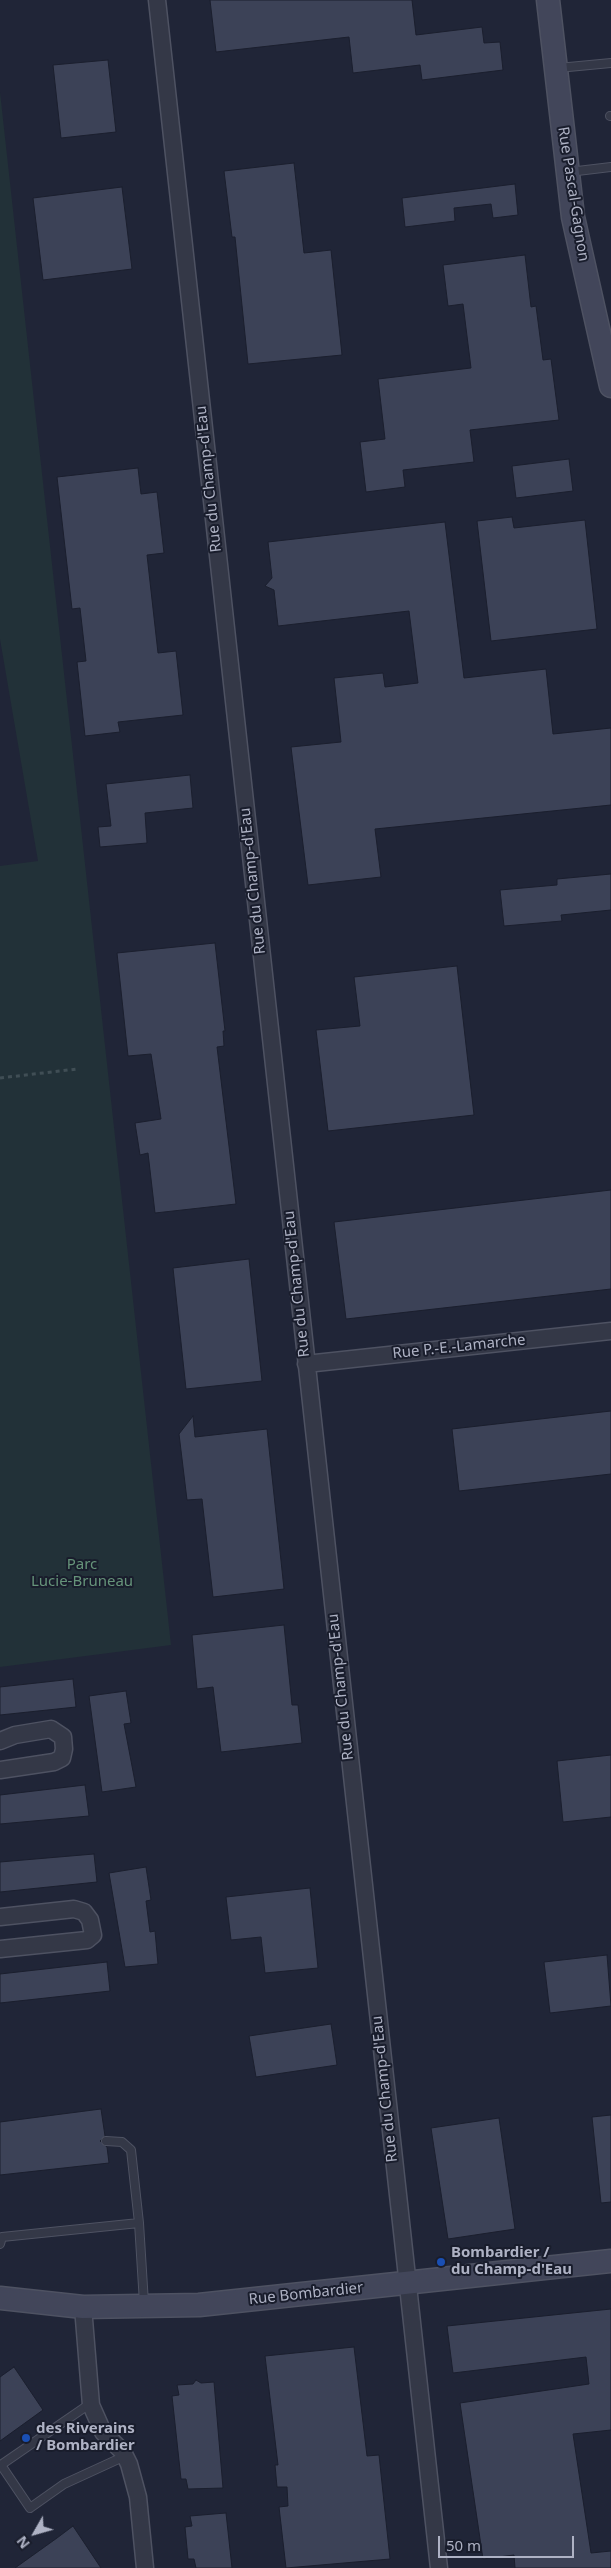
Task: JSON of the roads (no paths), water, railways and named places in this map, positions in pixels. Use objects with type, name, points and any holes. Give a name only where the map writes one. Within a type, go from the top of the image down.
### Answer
[{"type":"street","name":"Rue du Champ-d'Eau","points":[[157,0],[439,2568]]},
{"type":"street","name":"Rue Pascal-Gagnon","points":[[548,0],[573,217],[605,336],[611,386]]},
{"type":"street","name":"Rue P.-E.-Lamarche","points":[[306,1364],[611,1331]]},
{"type":"street","points":[[0,1741],[16,1735],[51,1729],[63,1737],[64,1749],[62,1758],[54,1762],[0,1770]]},
{"type":"street","points":[[0,1917],[12,1918],[74,1909],[84,1912],[90,1920],[93,1935],[87,1940],[0,1949]]},
{"type":"street","name":"Rue Bombardier","points":[[0,2298],[83,2307],[144,2308],[246,2301],[611,2261]]},
{"type":"street","points":[[83,2307],[91,2403],[95,2418],[103,2432],[125,2456],[129,2464],[138,2497],[146,2568]]},
{"type":"lane","points":[[555,68],[611,63]]},
{"type":"lane","points":[[567,172],[611,167]]},
{"type":"lane","points":[[106,2141],[122,2142],[131,2150],[139,2223],[144,2308]]},
{"type":"lane","points":[[1,2238],[139,2223]]},
{"type":"lane","points":[[91,2403],[1,2465],[30,2508],[64,2484],[125,2456]]},
{"type":"place","name":"Bombardier / du Champ-d'Eau","points":[[441,2262]]},
{"type":"place","name":"des Riverains / Bombardier","points":[[26,2438]]},
{"type":"park label","name":"Parc Lucie-Bruneau","points":[[82,1574]]}]
